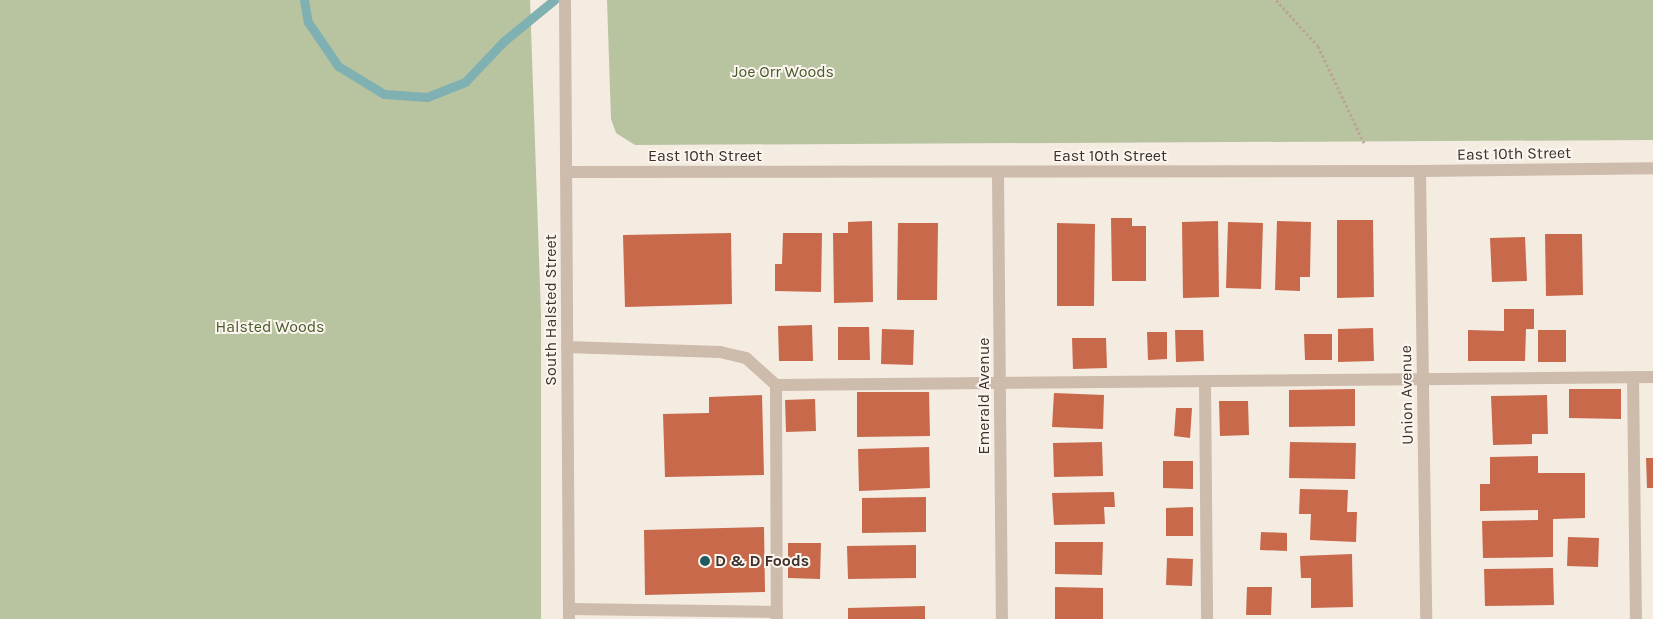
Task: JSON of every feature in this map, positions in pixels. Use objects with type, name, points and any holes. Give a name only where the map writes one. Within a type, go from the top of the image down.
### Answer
[{"type":"street","name":"South Halsted Street","points":[[565,0],[569,614]]},
{"type":"street","name":"East 10th Street","points":[[566,172],[1420,172],[1653,168]]},
{"type":"street","name":"Union Avenue","points":[[1420,172],[1426,619]]},
{"type":"street","name":"Emerald Avenue","points":[[998,173],[1002,619]]},
{"type":"street","points":[[568,347],[720,352],[746,358],[776,385],[1653,377]]},
{"type":"street","points":[[1633,377],[1636,619]]},
{"type":"street","points":[[1205,381],[1207,619]]},
{"type":"street","points":[[569,614],[777,615],[776,385]]},
{"type":"path","points":[[1276,0],[1318,46],[1364,143]]},
{"type":"green space","name":"Halsted Woods","points":[[0,0],[530,0],[541,315],[541,619],[0,619]]},
{"type":"green space","name":"Joe Orr Woods","points":[[607,0],[1653,0],[1653,140],[635,145],[616,133],[611,119]]},
{"type":"building","points":[[1111,218],[1132,218],[1132,226],[1146,226],[1146,281],[1112,281]]},
{"type":"building","points":[[1337,220],[1373,220],[1374,297],[1337,298]]},
{"type":"building","points":[[872,221],[873,302],[834,303],[833,233],[848,233],[848,222]]},
{"type":"building","points":[[1218,221],[1219,297],[1183,298],[1182,222]]},
{"type":"building","points":[[1277,221],[1311,222],[1310,277],[1300,277],[1300,291],[1275,290]]},
{"type":"building","points":[[1228,222],[1263,223],[1261,289],[1226,288]]},
{"type":"building","points":[[898,223],[938,223],[937,300],[897,300]]},
{"type":"building","points":[[1057,223],[1095,224],[1094,306],[1057,306]]},
{"type":"building","points":[[731,233],[732,304],[625,307],[623,235]]},
{"type":"building","points":[[783,233],[822,233],[821,292],[775,291],[775,264],[782,264]]},
{"type":"building","points":[[1545,234],[1582,234],[1583,295],[1546,296]]},
{"type":"building","points":[[1525,237],[1527,281],[1492,282],[1490,238]]},
{"type":"building","points":[[1504,309],[1534,309],[1534,329],[1526,329],[1525,361],[1468,361],[1468,330],[1504,331]]},
{"type":"building","points":[[812,325],[813,361],[779,361],[778,326]]},
{"type":"building","points":[[838,327],[869,327],[870,360],[838,360]]},
{"type":"building","points":[[1373,328],[1374,361],[1338,362],[1338,329]]},
{"type":"building","points":[[882,329],[914,330],[913,365],[881,364]]},
{"type":"building","points":[[1175,330],[1203,330],[1204,361],[1176,362]]},
{"type":"building","points":[[1538,330],[1566,330],[1566,362],[1538,362]]},
{"type":"building","points":[[1147,332],[1167,332],[1167,359],[1148,360]]},
{"type":"building","points":[[1304,334],[1332,334],[1332,360],[1305,360]]},
{"type":"building","points":[[1072,338],[1106,338],[1107,368],[1073,369]]},
{"type":"building","points":[[1355,389],[1355,426],[1289,427],[1289,390]]},
{"type":"building","points":[[1569,389],[1621,389],[1621,419],[1569,418]]},
{"type":"building","points":[[857,392],[929,392],[930,436],[857,437]]},
{"type":"building","points":[[1054,393],[1104,395],[1103,429],[1052,427]]},
{"type":"building","points":[[762,395],[764,475],[665,477],[663,414],[709,413],[709,397]]},
{"type":"building","points":[[1547,395],[1548,434],[1532,434],[1532,444],[1493,445],[1491,396]]},
{"type":"building","points":[[815,399],[816,431],[786,432],[785,400]]},
{"type":"building","points":[[1219,401],[1248,401],[1249,435],[1220,436]]},
{"type":"building","points":[[1176,408],[1192,408],[1190,438],[1174,436]]},
{"type":"building","points":[[1102,442],[1103,476],[1054,477],[1053,443]]},
{"type":"building","points":[[1290,442],[1356,443],[1355,479],[1289,478]]},
{"type":"building","points":[[929,447],[930,488],[859,491],[858,449]]},
{"type":"building","points":[[1538,456],[1538,473],[1585,473],[1585,518],[1553,519],[1553,557],[1483,558],[1482,521],[1538,520],[1538,510],[1480,511],[1480,484],[1490,484],[1490,457]]},
{"type":"building","points":[[1646,458],[1653,458],[1653,488],[1647,488]]},
{"type":"building","points":[[1163,461],[1193,461],[1193,489],[1163,488]]},
{"type":"building","points":[[1300,489],[1348,490],[1347,512],[1357,512],[1356,542],[1310,540],[1311,514],[1299,514]]},
{"type":"building","points":[[1114,492],[1115,507],[1104,507],[1105,524],[1054,525],[1052,493]]},
{"type":"building","points":[[926,497],[926,532],[862,533],[862,498]]},
{"type":"building","points":[[1193,507],[1193,536],[1166,536],[1166,508]]},
{"type":"building","name":"D & D Foods","points":[[764,527],[765,592],[645,595],[644,530]]},
{"type":"building","points":[[1261,532],[1287,533],[1287,551],[1260,550]]},
{"type":"building","points":[[1568,537],[1599,538],[1598,567],[1567,566]]},
{"type":"building","points":[[1055,542],[1103,542],[1102,575],[1055,574]]},
{"type":"building","points":[[788,543],[821,543],[820,579],[788,578]]},
{"type":"building","points":[[916,545],[916,578],[848,579],[847,546]]},
{"type":"building","points":[[1352,554],[1353,607],[1311,608],[1311,578],[1301,578],[1300,556]]},
{"type":"building","points":[[1167,558],[1193,559],[1192,586],[1166,585]]},
{"type":"building","points":[[1553,568],[1554,605],[1485,606],[1484,569]]},
{"type":"building","points":[[1055,587],[1103,588],[1103,619],[1055,619]]},
{"type":"building","points":[[1247,587],[1272,587],[1271,615],[1246,615]]},
{"type":"building","points":[[925,606],[925,619],[848,619],[848,608]]},
{"type":"waterway","points":[[304,0],[308,22],[338,66],[384,94],[427,97],[465,82],[504,41],[554,0]]},
{"type":"place","name":"D & D Foods","points":[[705,561]]}]
